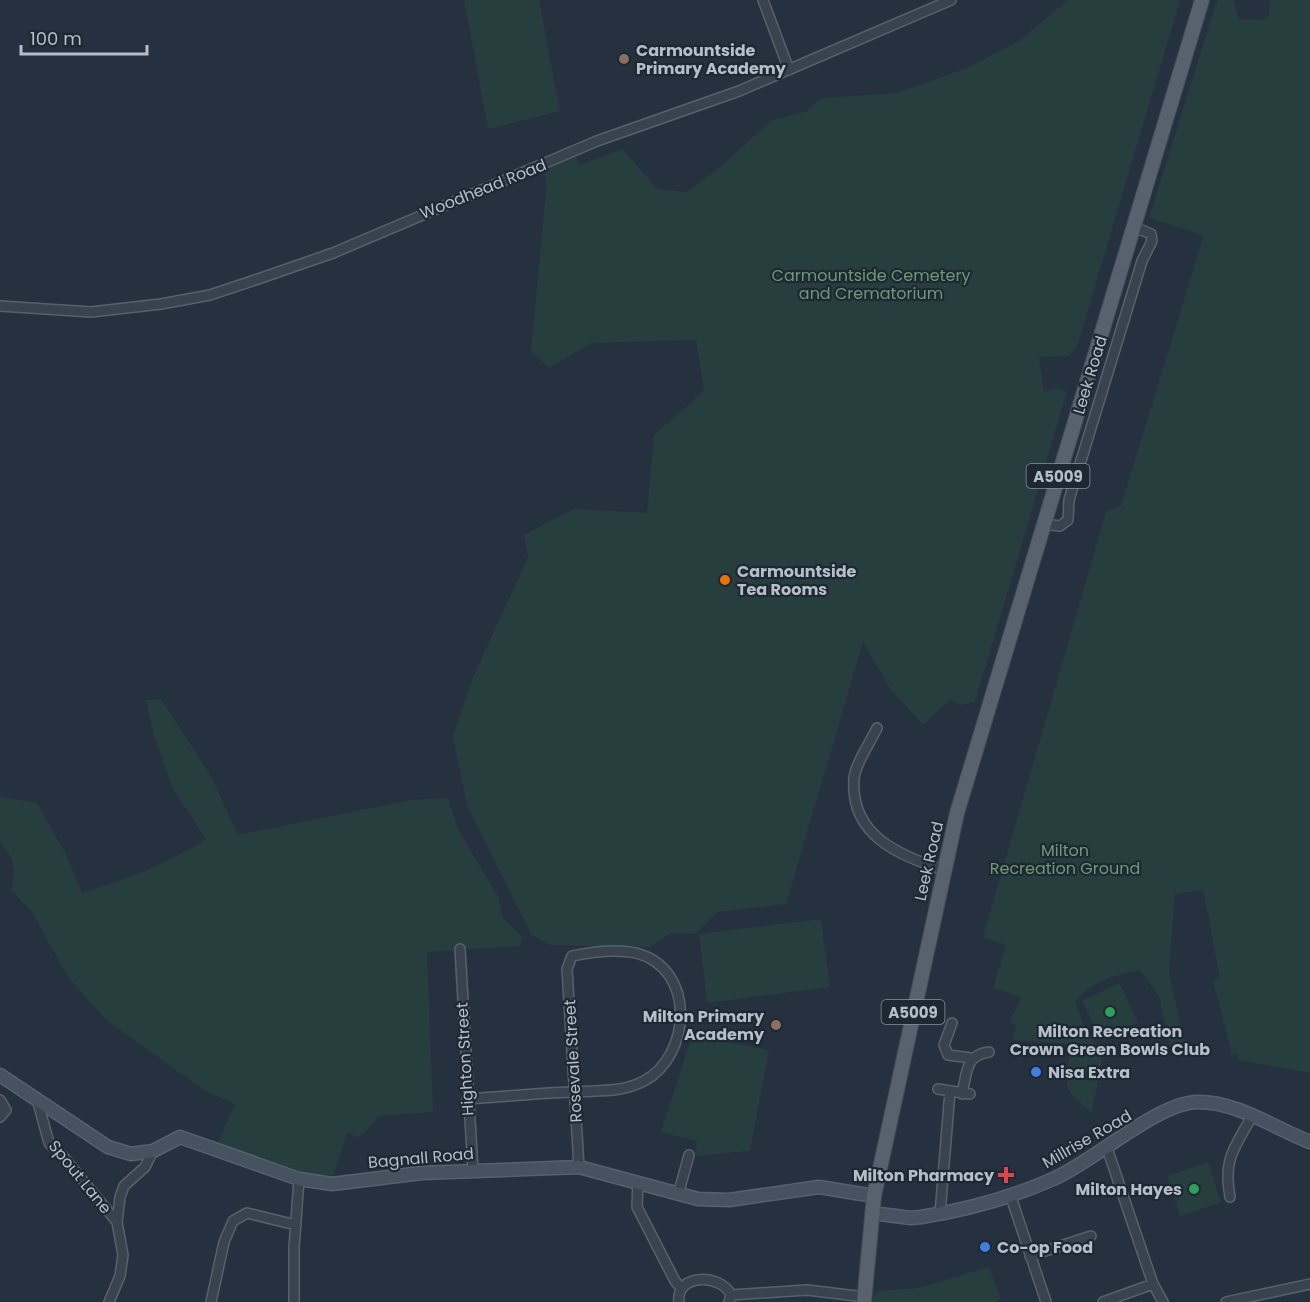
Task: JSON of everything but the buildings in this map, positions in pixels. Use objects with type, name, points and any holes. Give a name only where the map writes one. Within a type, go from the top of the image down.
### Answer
[{"type":"main road","name":"Leek Road","points":[[872,1213],[944,870],[970,768],[1203,0]]},
{"type":"main road","name":"A5009","points":[[864,1300],[872,1213]]},
{"type":"street","points":[[763,0],[789,70]]},
{"type":"street","name":"Woodhead Road","points":[[0,306],[91,312],[161,304],[210,295],[333,253],[597,141],[665,119],[789,70],[951,0]]},
{"type":"street","name":"Leek Road","points":[[1044,524],[1060,526],[1068,520],[1069,500],[1075,478],[1142,261],[1152,241],[1151,234],[1134,227]]},
{"type":"street","points":[[877,728],[854,777],[860,815],[885,846],[902,856],[944,870]]},
{"type":"street","name":"Highton Street","points":[[459,949],[473,1170]]},
{"type":"street","name":"Rosevale Street","points":[[575,1091],[604,1092],[630,1087],[647,1080],[672,1049],[681,1016],[676,987],[664,970],[649,959],[623,952],[572,956],[567,969],[579,1167]]},
{"type":"street","points":[[952,1023],[944,1045],[948,1055],[971,1058]]},
{"type":"street","points":[[938,1089],[966,1094],[971,1058],[977,1053],[989,1052]]},
{"type":"street","name":"Bagnall Road","points":[[0,1075],[36,1096],[108,1147],[131,1154],[153,1151],[180,1137],[299,1179],[332,1184],[385,1176],[473,1170],[579,1167],[678,1195],[717,1201],[819,1187],[874,1196]]},
{"type":"street","points":[[467,1099],[575,1091]]},
{"type":"street","points":[[940,1214],[950,1091]]},
{"type":"street","name":"Spout Lane","points":[[36,1096],[49,1143],[62,1155],[117,1222]]},
{"type":"street","points":[[0,1100],[6,1110],[0,1117]]},
{"type":"street","name":"Millrise Road","points":[[872,1213],[911,1218],[940,1214],[1010,1194],[1053,1179],[1166,1112],[1184,1105],[1211,1103],[1252,1116],[1310,1142]]},
{"type":"street","points":[[1230,1197],[1226,1174],[1231,1154],[1252,1116]]},
{"type":"street","points":[[1107,1148],[1154,1284],[1163,1302]]},
{"type":"street","name":"Spout Lane","points":[[109,1302],[120,1276],[123,1255],[117,1222],[124,1186],[145,1167],[153,1151]]},
{"type":"street","points":[[678,1195],[689,1155]]},
{"type":"street","points":[[294,1302],[299,1179]]},
{"type":"street","points":[[638,1182],[637,1207],[675,1281],[681,1288]]},
{"type":"street","points":[[1010,1194],[1046,1302]]},
{"type":"street","points":[[211,1302],[224,1242],[233,1221],[247,1213],[296,1225]]},
{"type":"street","points":[[1030,1256],[1091,1236]]},
{"type":"street","points":[[679,1302],[678,1292],[681,1288],[691,1282],[712,1280],[723,1284],[730,1298],[807,1290],[864,1300]]},
{"type":"street","points":[[1103,1302],[1154,1284]]},
{"type":"street","points":[[1226,1302],[1310,1284]]},
{"type":"green space","points":[[464,0],[539,0],[560,111],[488,129]]},
{"type":"green space","name":"Carmountside Cemetery and Crematorium","points":[[1068,0],[1180,0],[1077,347],[1069,356],[1039,357],[1044,391],[1056,389],[1067,391],[975,702],[960,705],[950,700],[923,725],[891,690],[863,642],[786,904],[717,912],[695,934],[671,933],[649,947],[550,945],[531,934],[467,805],[453,736],[473,677],[528,557],[524,535],[574,509],[647,513],[654,435],[704,391],[696,340],[591,343],[549,368],[531,351],[546,191],[545,170],[575,155],[580,165],[623,149],[657,189],[687,192],[719,168],[772,120],[805,112],[822,98],[896,93],[965,69],[1019,41]]},
{"type":"green space","name":"Milton Recreation Ground","points":[[1217,0],[1233,0],[1239,19],[1262,20],[1269,15],[1270,0],[1310,0],[1310,1073],[1239,1060],[1237,1054],[1232,1055],[1213,980],[1220,978],[1203,890],[1175,894],[1169,972],[1184,1040],[1183,1057],[1172,1053],[1159,997],[1140,970],[1096,984],[1075,1001],[1087,1035],[1099,1046],[1102,1058],[1092,1112],[1073,1096],[1067,1083],[1070,1044],[1013,1040],[1016,1025],[1010,1023],[1021,997],[993,988],[1006,945],[983,937],[1106,512],[1121,506],[1203,238],[1203,235],[1149,218]]},
{"type":"green space","points":[[161,699],[212,778],[238,835],[411,800],[448,798],[458,829],[499,898],[502,917],[522,937],[520,946],[427,952],[433,1112],[379,1116],[366,1132],[358,1137],[347,1133],[334,1175],[311,1175],[218,1143],[235,1104],[204,1090],[105,1019],[66,974],[32,912],[11,890],[14,877],[13,865],[9,854],[0,844],[0,797],[37,803],[66,854],[82,893],[146,870],[206,839],[172,787],[154,735],[146,700]]},
{"type":"green space","points":[[821,919],[830,987],[707,1003],[699,934]]},
{"type":"green space","name":"Milton Recreation Crown Green Bowls Club","points":[[1119,983],[1138,1022],[1102,1040],[1082,1001]]},
{"type":"green space","points":[[692,1036],[769,1050],[750,1151],[695,1156],[697,1141],[661,1132]]},
{"type":"green space","name":"Milton Hayes","points":[[1208,1162],[1221,1202],[1180,1216],[1167,1176]]},
{"type":"green space","points":[[989,1267],[1001,1299],[995,1302],[870,1302],[878,1291],[919,1288]]},
{"type":"place","name":"Carmountside Primary Academy","points":[[624,59]]},
{"type":"place","name":"Carmountside Tea Rooms","points":[[725,580]]},
{"type":"place","name":"Milton Recreation Crown Green Bowls Club","points":[[1110,1012]]},
{"type":"place","name":"Milton Primary Academy","points":[[776,1025]]},
{"type":"place","name":"Nisa Extra","points":[[1036,1072]]},
{"type":"place","name":"Milton Pharmacy","points":[[1006,1175]]},
{"type":"place","name":"Milton Hayes","points":[[1194,1189]]},
{"type":"place","name":"Co-op Food","points":[[985,1247]]}]
